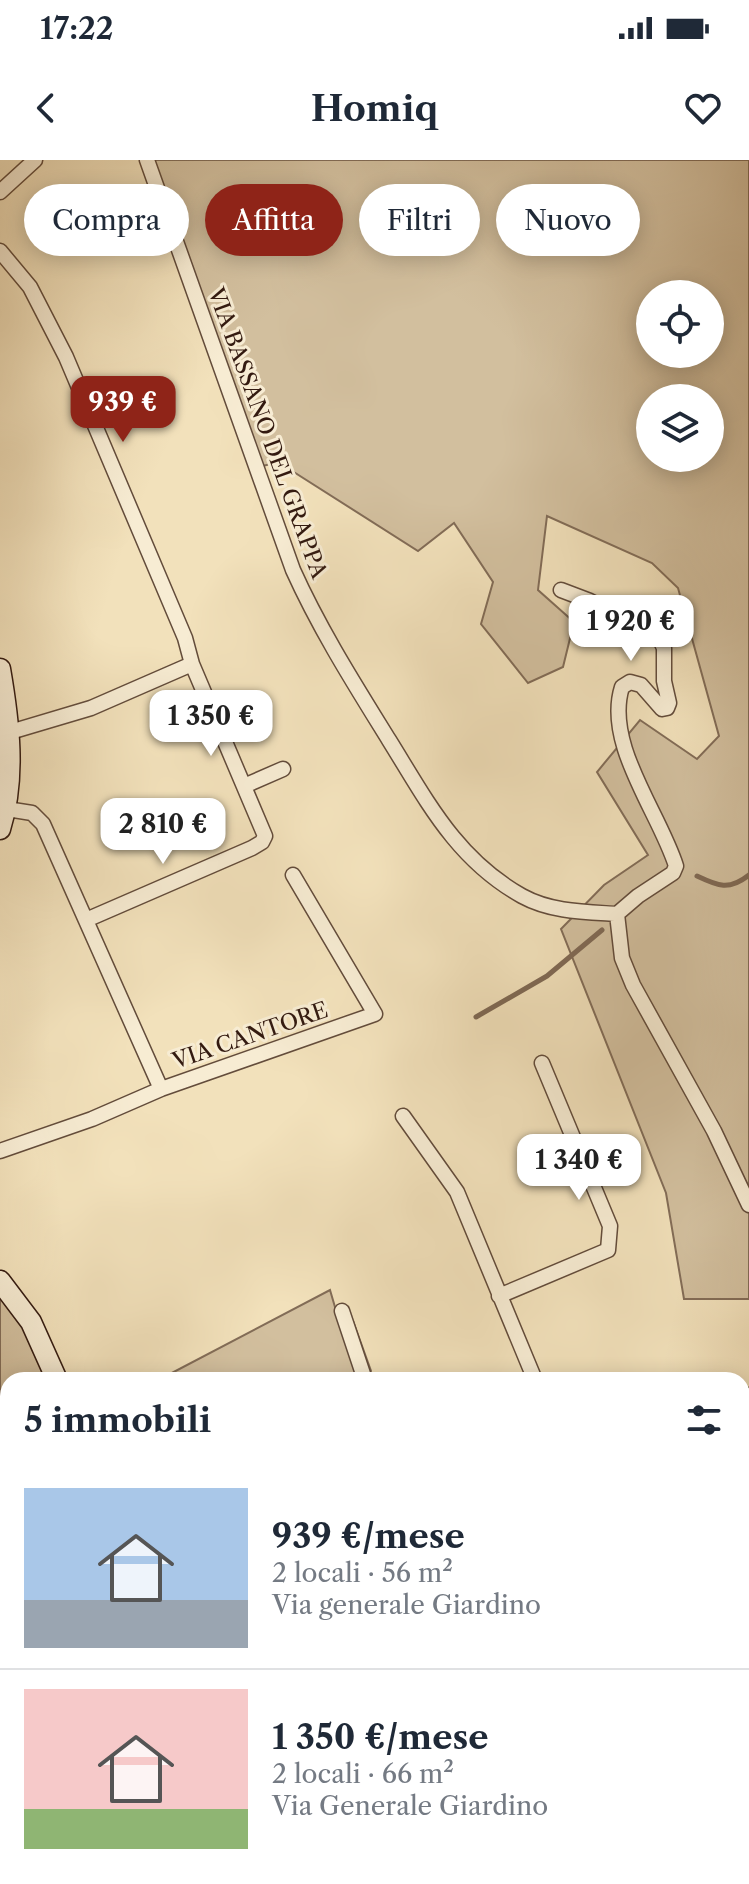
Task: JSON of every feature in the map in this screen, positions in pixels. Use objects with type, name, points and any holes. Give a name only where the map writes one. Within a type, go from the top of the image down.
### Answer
[{"type":"main road","points":[[0,669],[4,734],[0,829]]},
{"type":"main road","points":[[0,1281],[31,1322],[53,1372]]},
{"type":"street","points":[[0,192],[35,160]]},
{"type":"street","name":"VIA BASSANO DEL GRAPPA","points":[[147,160],[293,570],[349,677],[421,793],[450,837],[505,885],[543,905],[617,914]]},
{"type":"street","points":[[0,251],[30,287],[66,357],[265,836],[252,848],[86,920]]},
{"type":"street","points":[[561,590],[650,631],[659,637],[664,648],[667,708],[657,706],[641,685],[630,682],[622,687],[617,703],[622,737],[632,766],[676,866],[673,873],[617,914],[622,958],[633,985],[714,1131],[749,1205]]},
{"type":"street","points":[[4,734],[91,708],[192,664]]},
{"type":"street","points":[[244,786],[283,769]]},
{"type":"street","name":"VIA CANTORE","points":[[3,809],[32,813],[43,824],[161,1089],[375,1014],[293,875]]},
{"type":"street","points":[[499,1296],[608,1250],[610,1226],[542,1063]]},
{"type":"street","points":[[0,1151],[92,1119],[161,1089]]},
{"type":"street","points":[[403,1116],[457,1192],[532,1372]]},
{"type":"street","points":[[342,1311],[362,1372]]},
{"type":"shaded area","points":[[147,160],[749,160],[749,1299],[684,1299],[666,1193],[561,929],[604,885],[648,855],[597,772],[640,720],[697,759],[719,736],[678,588],[652,563],[547,516],[538,590],[574,622],[563,667],[528,683],[481,624],[493,582],[454,523],[418,551],[278,462],[255,468],[239,429],[233,381],[184,256],[189,256],[189,184],[156,184]]},
{"type":"shaded area","points":[[0,1284],[53,1372],[0,1372]]},
{"type":"shaded area","points":[[330,1290],[340,1324],[353,1321],[371,1371],[371,1372],[174,1372]]},
{"type":"waterway","points":[[697,876],[729,885],[749,875]]},
{"type":"waterway","points":[[476,1017],[547,976],[602,930]]}]
